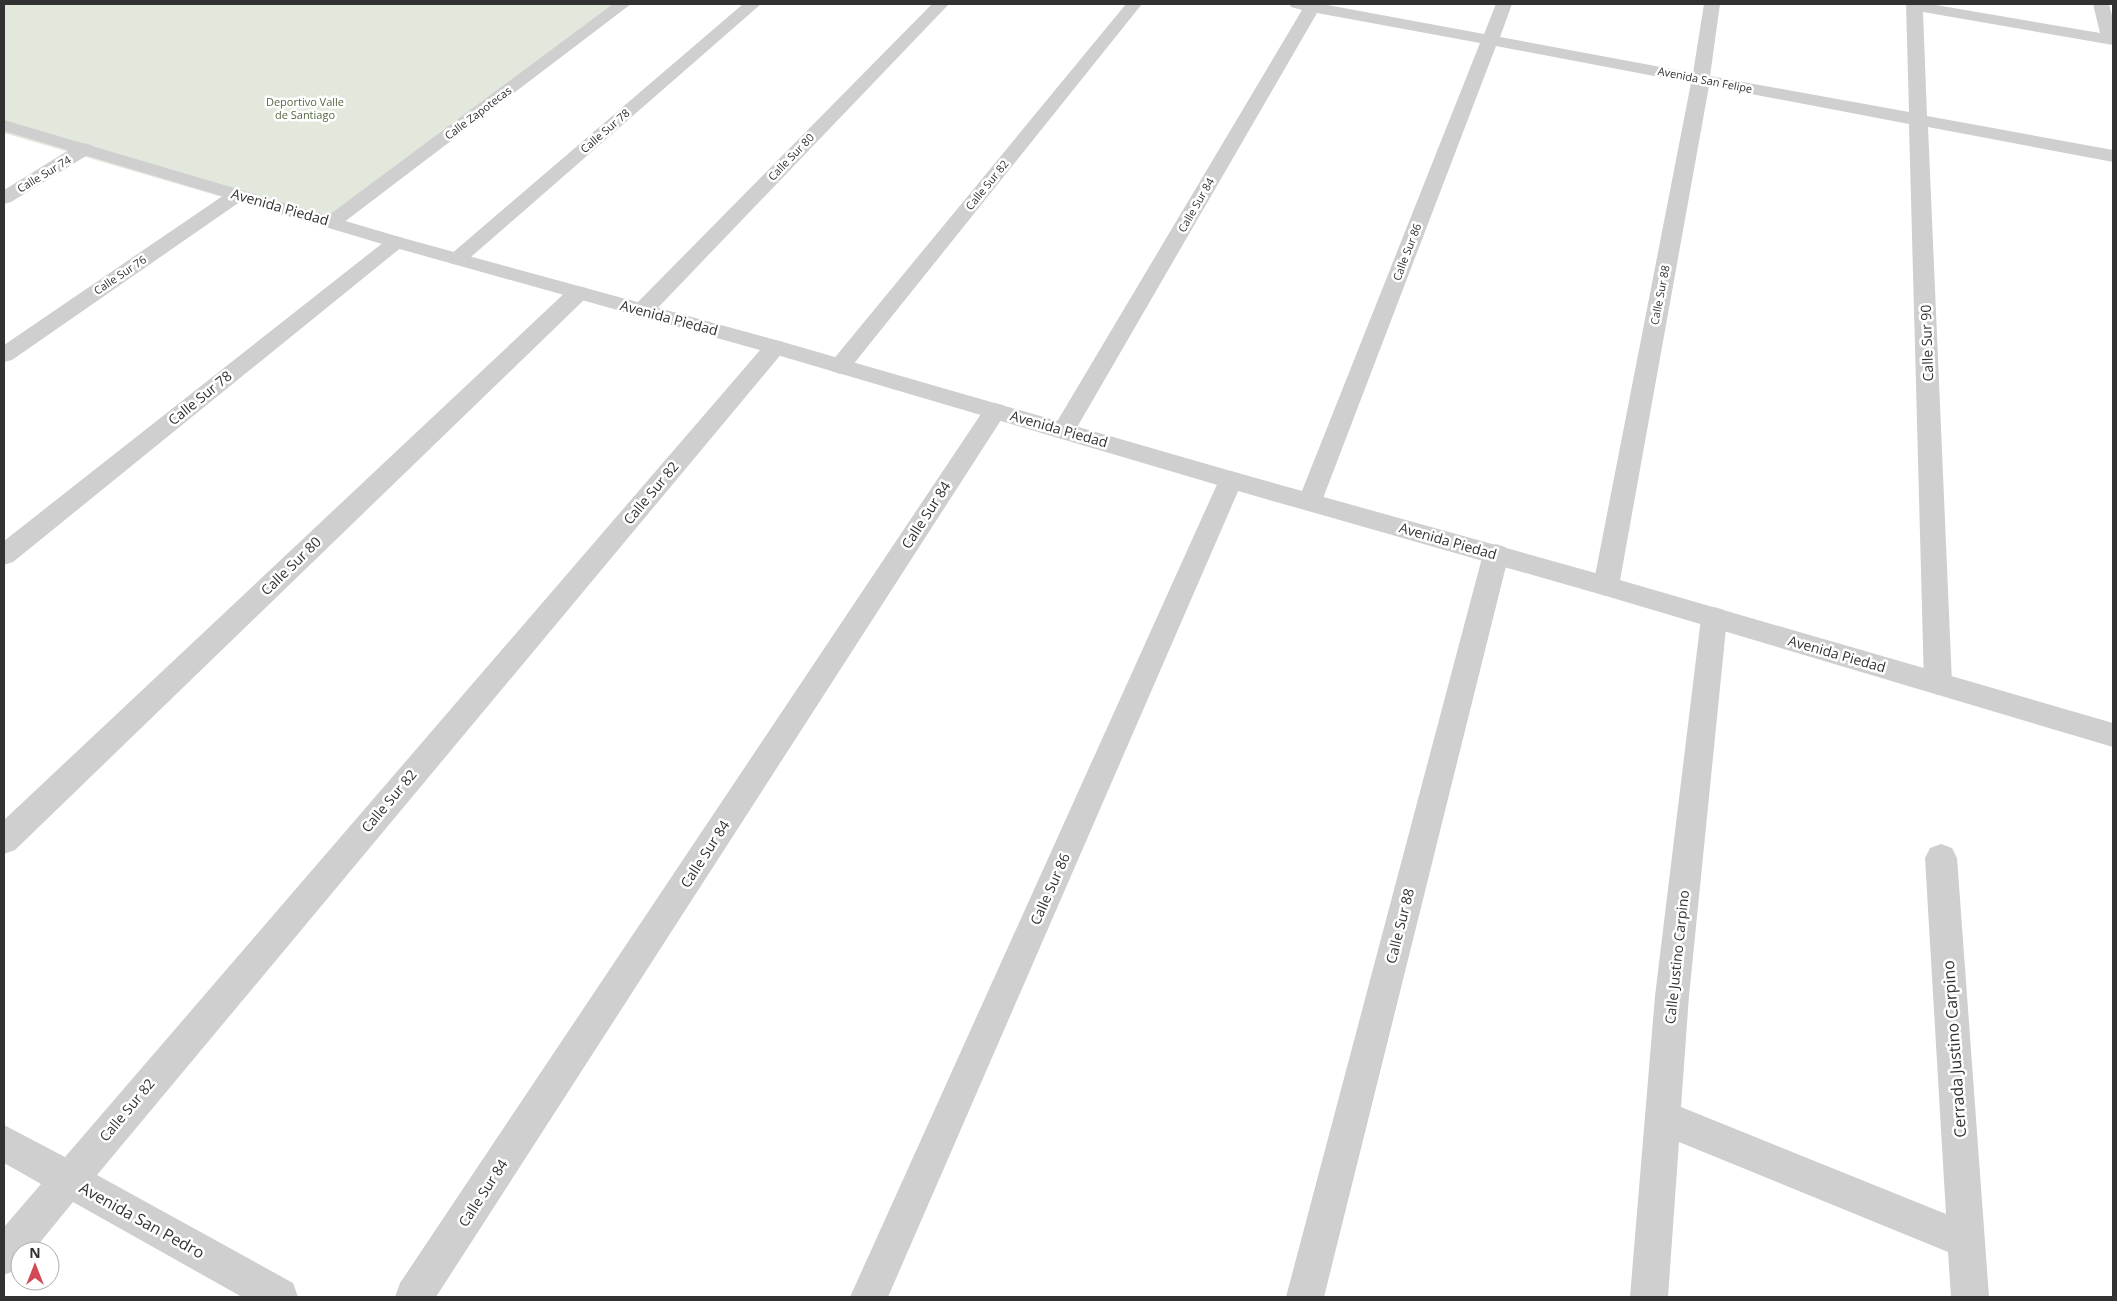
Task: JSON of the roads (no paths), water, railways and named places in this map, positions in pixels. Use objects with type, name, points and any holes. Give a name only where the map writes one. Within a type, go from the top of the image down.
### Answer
[{"type":"street","name":"Calle Zapotecas","points":[[332,222],[623,4]]},
{"type":"street","name":"Calle Sur 78","points":[[457,258],[754,4]]},
{"type":"street","name":"Calle Sur 80","points":[[642,311],[941,4]]},
{"type":"street","name":"Calle Sur 82","points":[[840,366],[1134,4]]},
{"type":"street","name":"Calle Sur 86","points":[[1310,501],[1504,4]]},
{"type":"street","name":"Calle Sur 88","points":[[1606,586],[1701,79],[1712,4]]},
{"type":"street","points":[[1914,5],[2112,39],[2101,4]]},
{"type":"street","name":"Avenida San Felipe","points":[[1305,5],[2113,156]]},
{"type":"street","name":"Calle Sur 84","points":[[1064,430],[1305,5]]},
{"type":"street","name":"Calle Sur 90","points":[[1914,5],[1920,120],[1938,683]]},
{"type":"street","name":"Avenida Piedad","points":[[4,125],[396,242],[775,347],[1231,480],[1496,554],[2113,735]]},
{"type":"street","name":"Calle Sur 74","points":[[4,198],[84,149]]},
{"type":"street","name":"Calle Sur 76","points":[[4,355],[237,194]]},
{"type":"street","name":"Calle Sur 78","points":[[4,555],[396,242]]},
{"type":"street","name":"Calle Sur 80","points":[[4,840],[578,293]]},
{"type":"street","name":"Calle Sur 82","points":[[4,1256],[775,347]]},
{"type":"street","name":"Calle Sur 84","points":[[414,1297],[995,411]]},
{"type":"street","name":"Calle Sur 86","points":[[869,1297],[1231,480]]},
{"type":"street","name":"Calle Sur 88","points":[[1305,1297],[1496,554]]},
{"type":"street","name":"Calle Justino Carpino","points":[[1649,1297],[1672,996],[1714,618]]},
{"type":"street","name":"Cerrada Justino Carpino","points":[[1941,858],[1970,1297]]},
{"type":"street","points":[[1664,1118],[1967,1241]]},
{"type":"street","name":"Avenida San Pedro","points":[[4,1143],[279,1297]]},
{"type":"park label","name":"Deportivo Valle de Santiago","points":[[305,108]]}]
